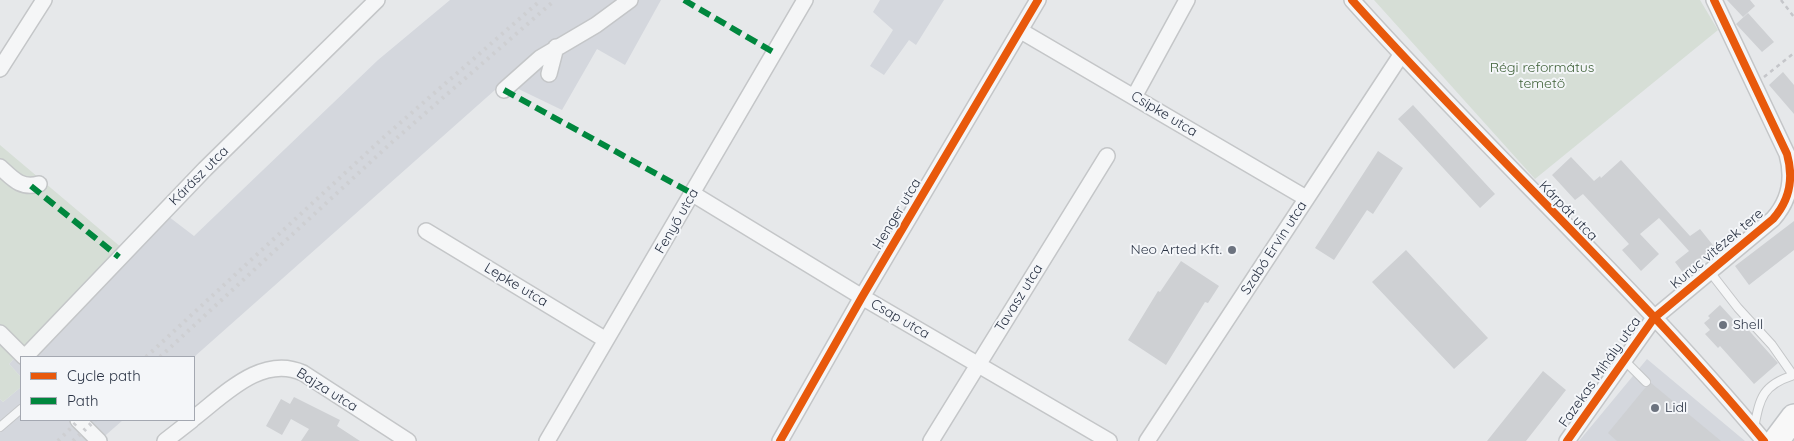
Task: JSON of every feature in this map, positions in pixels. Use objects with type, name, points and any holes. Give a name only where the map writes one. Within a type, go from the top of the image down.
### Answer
[{"type":"main road","points":[[1776,441],[1794,417]]},
{"type":"street","points":[[0,69],[44,0]]},
{"type":"street","name":"Kárász utca","points":[[26,356],[205,169],[377,0]]},
{"type":"street","points":[[504,90],[540,58],[596,25],[630,0]]},
{"type":"street","name":"Fenyő utca","points":[[548,441],[805,0]]},
{"type":"street","name":"Henger utca","points":[[780,441],[862,297],[1038,0]]},
{"type":"street","points":[[1134,97],[1187,0]]},
{"type":"street","name":"Kárpát utca","points":[[1352,0],[1401,55],[1654,318],[1764,441]]},
{"type":"street","name":"Kuruc vitézek tere","points":[[1654,318],[1773,220],[1791,196],[1791,179],[1787,154],[1714,0]]},
{"type":"street","name":"Csipke utca","points":[[1021,31],[1306,198]]},
{"type":"street","points":[[549,74],[556,47]]},
{"type":"street","name":"Szabó Ervin utca","points":[[1147,441],[1401,55]]},
{"type":"street","name":"Tavasz utca","points":[[931,441],[1107,156]]},
{"type":"street","points":[[0,167],[18,184],[31,186],[40,184]]},
{"type":"street","name":"Csap utca","points":[[693,194],[862,297],[1108,441]]},
{"type":"street","name":"Lepke utca","points":[[426,231],[606,340]]},
{"type":"street","name":"Fazekas Mihály utca","points":[[1567,441],[1654,318]]},
{"type":"street","points":[[0,333],[24,356]]},
{"type":"street","name":"Bajza utca","points":[[195,418],[249,377],[272,368],[285,367],[303,373],[408,441]]},
{"type":"street","name":"Bajza utca","points":[[164,441],[190,421]]},
{"type":"street","points":[[80,422],[99,441]]},
{"type":"lane","points":[[1710,272],[1738,308],[1772,345],[1793,375],[1772,386],[1760,398],[1754,428]]},
{"type":"lane","points":[[1624,360],[1646,382]]},
{"type":"lane","points":[[0,426],[20,410]]},
{"type":"path","points":[[1781,0],[1794,17]]},
{"type":"path","points":[[1754,86],[1794,53]]},
{"type":"shaded area","points":[[450,0],[661,0],[625,65],[597,49],[562,110],[504,82],[195,356],[20,356],[20,376],[9,364],[160,210],[194,236],[378,60]]},
{"type":"shaded area","points":[[880,0],[944,0],[916,45],[909,40],[884,75],[870,66],[893,30],[873,12]]},
{"type":"shaded area","points":[[1647,359],[1745,441],[1579,441]]},
{"type":"shaded area","points":[[20,388],[20,421],[122,421],[99,441],[0,441],[0,399],[3,402]]},
{"type":"green space","name":"Régi református temető","points":[[1374,0],[1700,0],[1718,30],[1535,179]]},
{"type":"green space","points":[[0,145],[122,248],[9,364],[20,376],[20,388],[3,402],[0,399]]},
{"type":"building","points":[[1727,0],[1750,0],[1755,6],[1743,17]]},
{"type":"building","points":[[1748,13],[1774,42],[1762,52],[1736,24]]},
{"type":"building","points":[[1783,72],[1794,85],[1794,114],[1769,85]]},
{"type":"building","points":[[1413,105],[1495,194],[1480,208],[1398,119]]},
{"type":"building","points":[[1378,151],[1403,168],[1373,214],[1367,210],[1334,260],[1315,248]]},
{"type":"building","points":[[1571,157],[1594,181],[1600,176],[1601,178],[1621,160],[1690,236],[1700,229],[1716,249],[1684,274],[1675,262],[1689,251],[1659,218],[1640,234],[1659,254],[1641,271],[1622,250],[1629,244],[1583,194],[1575,200],[1552,175]]},
{"type":"building","points":[[1794,221],[1794,250],[1749,285],[1735,266]]},
{"type":"building","points":[[1406,250],[1488,338],[1454,369],[1372,282]]},
{"type":"building","points":[[1181,261],[1219,286],[1208,303],[1205,302],[1166,365],[1128,340],[1158,291],[1160,292]]},
{"type":"building","points":[[1720,305],[1741,328],[1744,325],[1778,363],[1754,384],[1720,346],[1718,348],[1705,334],[1710,330],[1704,323],[1710,318],[1708,316]]},
{"type":"building","points":[[1543,371],[1566,390],[1526,441],[1487,441]]},
{"type":"building","name":"Lidl","points":[[1651,383],[1721,441],[1617,441],[1608,433]]},
{"type":"building","points":[[294,397],[340,420],[337,426],[360,441],[301,441],[309,429],[291,419],[282,435],[266,426],[281,399],[290,404]]},
{"type":"railway","points":[[147,356],[384,137],[541,0]]},
{"type":"railway","points":[[161,356],[390,144],[555,0]]},
{"type":"railway","points":[[58,441],[78,421]]},
{"type":"railway","points":[[73,441],[94,421]]},
{"type":"marked path","points":[[684,0],[773,52]]},
{"type":"marked path","points":[[504,90],[693,194]]},
{"type":"marked path","points":[[31,186],[119,257]]},
{"type":"cycle path","points":[[780,441],[862,297],[1038,0]]},
{"type":"cycle path","points":[[1352,0],[1403,56],[1664,328],[1764,441]]},
{"type":"cycle path","points":[[1567,441],[1654,318],[1773,219],[1787,197],[1790,181],[1787,154],[1714,0]]},
{"type":"place","name":"Neo Arted Kft.","points":[[1232,250]]},
{"type":"place","name":"Shell","points":[[1723,325]]},
{"type":"place","name":"Lidl","points":[[1655,408]]}]
